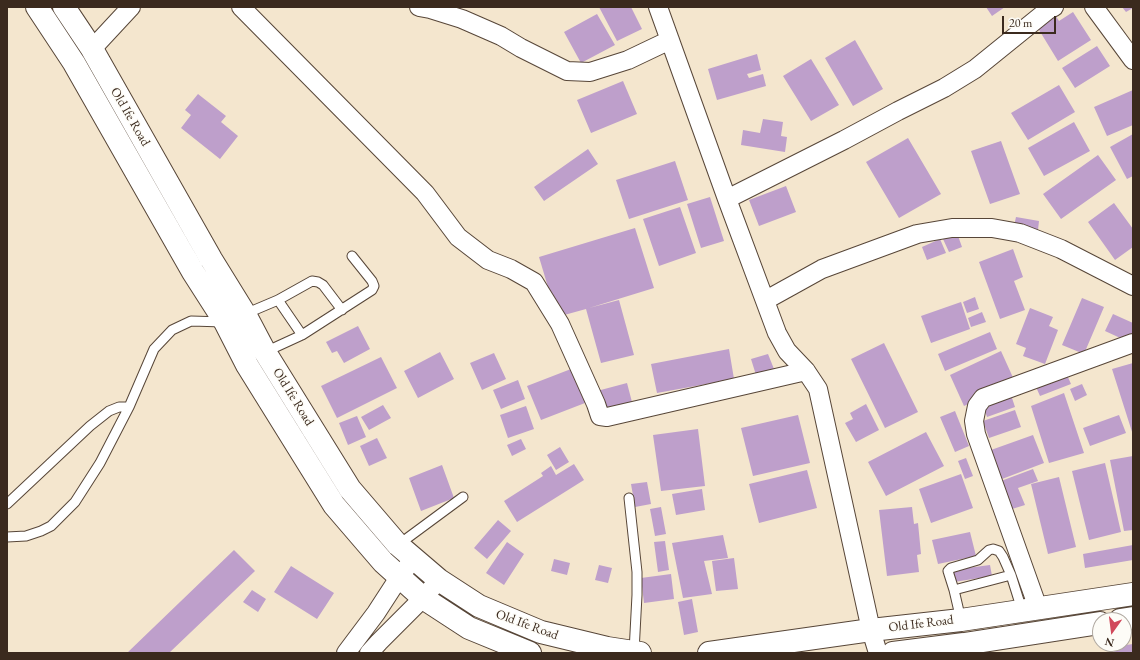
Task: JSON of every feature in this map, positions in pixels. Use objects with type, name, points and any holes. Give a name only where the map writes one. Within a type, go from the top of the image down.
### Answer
[{"type":"main road","name":"Old Ife Road","points":[[37,7],[74,63],[193,272],[265,352],[350,489],[398,544],[439,580],[479,606],[541,632],[566,639],[640,653]]},
{"type":"main road","name":"Old Ife Road","points":[[64,7],[92,49],[211,259],[235,318],[247,366],[334,505],[383,562],[423,598],[470,628],[499,644],[530,653]]},
{"type":"main road","name":"Old Ife Road","points":[[709,653],[871,630],[961,620],[1133,594]]},
{"type":"main road","name":"Old Ife Road","points":[[893,653],[964,644],[1092,624]]},
{"type":"street","points":[[92,49],[131,7]]},
{"type":"street","points":[[241,7],[425,193],[458,237],[488,260],[511,269],[534,282],[560,324],[600,416],[607,417],[806,371]]},
{"type":"street","points":[[419,7],[462,19],[502,36],[567,71],[590,72],[628,60],[670,40]]},
{"type":"street","points":[[658,7],[727,200],[766,300],[777,333],[787,351],[806,371],[818,389],[871,630],[878,653]]},
{"type":"street","points":[[727,200],[944,88],[975,69],[1048,10],[1054,7]]},
{"type":"street","points":[[1094,7],[1133,60]]},
{"type":"street","points":[[766,300],[822,269],[918,234],[952,228],[992,228],[1020,233],[1061,249],[1133,286]]},
{"type":"street","points":[[1030,609],[976,434],[974,420],[977,406],[983,398],[1133,343]]},
{"type":"street","points":[[346,653],[414,558]]},
{"type":"street","points":[[369,653],[439,580]]},
{"type":"lane","points":[[265,352],[302,335],[372,290],[374,286],[372,281],[352,256]]},
{"type":"lane","points":[[7,537],[26,536],[51,526],[75,502],[100,463],[129,406],[154,349],[172,330],[191,321],[235,318],[278,300],[312,281],[323,285],[342,310]]},
{"type":"lane","points":[[278,300],[302,335]]},
{"type":"lane","points":[[7,504],[90,426],[109,411],[119,407],[129,406]]},
{"type":"lane","points":[[398,544],[463,496]]},
{"type":"lane","points":[[629,498],[637,572],[634,652]]},
{"type":"lane","points":[[961,620],[948,571],[951,568],[978,560],[989,550],[993,549],[998,551],[1003,557],[1030,609]]},
{"type":"lane","points":[[954,590],[1011,575]]},
{"type":"building","points":[[599,7],[631,7],[642,29],[617,41]]},
{"type":"building","points":[[986,7],[1005,7],[992,16]]},
{"type":"building","points":[[1122,7],[1133,7],[1133,8],[1126,12]]},
{"type":"building","points":[[1073,12],[1091,40],[1058,61],[1036,25],[1054,13],[1059,21]]},
{"type":"building","points":[[597,14],[615,45],[581,63],[564,32]]},
{"type":"building","points":[[855,40],[883,89],[853,106],[825,58]]},
{"type":"building","points":[[1097,46],[1110,66],[1075,88],[1062,68]]},
{"type":"building","points":[[757,54],[761,70],[747,74],[749,78],[763,74],[766,86],[717,100],[708,69]]},
{"type":"building","points":[[811,59],[839,105],[811,121],[783,76]]},
{"type":"building","points":[[623,81],[637,114],[591,133],[577,100]]},
{"type":"building","points":[[1059,85],[1075,112],[1028,140],[1011,113]]},
{"type":"building","points":[[1133,90],[1133,125],[1107,136],[1094,107]]},
{"type":"building","points":[[198,94],[226,116],[221,122],[238,136],[220,159],[181,128],[191,115],[185,110]]},
{"type":"building","points":[[763,119],[783,122],[781,136],[787,137],[785,152],[741,145],[743,130],[760,133]]},
{"type":"building","points":[[1074,122],[1090,151],[1044,176],[1028,148]]},
{"type":"building","points":[[1133,134],[1133,176],[1127,179],[1110,147]]},
{"type":"building","points":[[908,138],[941,194],[899,218],[866,162]]},
{"type":"building","points":[[1001,141],[1020,194],[990,204],[971,151]]},
{"type":"building","points":[[588,149],[598,164],[544,201],[534,187]]},
{"type":"building","points":[[1098,155],[1116,180],[1061,219],[1043,194]]},
{"type":"building","points":[[675,161],[688,200],[629,219],[616,180]]},
{"type":"building","points":[[786,186],[796,212],[759,226],[749,200]]},
{"type":"building","points":[[710,197],[724,241],[701,248],[687,204]]},
{"type":"building","points":[[1114,203],[1133,229],[1133,247],[1115,260],[1088,222]]},
{"type":"building","points":[[680,207],[696,253],[659,266],[643,219]]},
{"type":"building","points":[[1016,217],[1039,221],[1038,230],[1014,226]]},
{"type":"building","points":[[635,228],[654,288],[589,308],[619,300],[634,355],[601,363],[586,309],[557,317],[539,257]]},
{"type":"building","points":[[957,233],[962,247],[949,252],[943,239]]},
{"type":"building","points":[[940,239],[946,253],[927,260],[922,247]]},
{"type":"building","points":[[1013,249],[1023,277],[1014,281],[1025,310],[1000,319],[979,262]]},
{"type":"building","points":[[975,297],[979,309],[967,313],[963,302]]},
{"type":"building","points":[[1082,298],[1104,307],[1084,354],[1062,345]]},
{"type":"building","points":[[961,302],[970,329],[931,343],[921,316]]},
{"type":"building","points":[[1030,308],[1053,317],[1049,326],[1058,330],[1045,364],[1023,356],[1026,348],[1016,344]]},
{"type":"building","points":[[982,312],[986,322],[971,327],[968,318]]},
{"type":"building","points":[[1113,314],[1133,323],[1133,334],[1129,342],[1105,331]]},
{"type":"building","points":[[358,326],[370,349],[344,363],[337,351],[332,353],[326,342]]},
{"type":"building","points":[[990,332],[997,349],[945,371],[938,354]]},
{"type":"building","points":[[884,343],[918,412],[885,428],[851,359]]},
{"type":"building","points":[[729,349],[734,379],[657,393],[651,364]]},
{"type":"building","points":[[1001,351],[1015,382],[964,406],[950,375]]},
{"type":"building","points":[[440,352],[454,379],[418,398],[404,371]]},
{"type":"building","points":[[494,353],[506,379],[482,390],[470,363]]},
{"type":"building","points":[[768,354],[774,369],[756,375],[751,359]]},
{"type":"building","points":[[381,357],[397,388],[337,418],[321,386]]},
{"type":"building","points":[[1133,363],[1133,435],[1112,369]]},
{"type":"building","points":[[571,369],[585,403],[541,420],[527,386]]},
{"type":"building","points":[[1067,375],[1071,384],[1040,396],[1036,387]]},
{"type":"building","points":[[518,380],[525,399],[501,409],[493,390]]},
{"type":"building","points":[[627,383],[632,402],[602,410],[597,391]]},
{"type":"building","points":[[1082,384],[1087,395],[1075,401],[1070,389]]},
{"type":"building","points":[[1064,393],[1084,453],[1049,463],[1031,406]]},
{"type":"building","points":[[1011,395],[1015,407],[987,417],[983,405]]},
{"type":"building","points":[[866,404],[879,430],[856,442],[845,423],[853,419],[850,413]]},
{"type":"building","points":[[383,405],[391,418],[369,430],[361,417]]},
{"type":"building","points":[[526,406],[534,429],[508,438],[500,415]]},
{"type":"building","points":[[1015,410],[1021,427],[989,438],[983,421]]},
{"type":"building","points":[[955,411],[969,446],[955,452],[940,417]]},
{"type":"building","points":[[798,415],[810,463],[753,476],[741,428]]},
{"type":"building","points":[[1119,415],[1126,433],[1090,446],[1083,428]]},
{"type":"building","points":[[357,416],[366,437],[348,445],[339,423]]},
{"type":"building","points":[[698,429],[705,486],[661,491],[653,435]]},
{"type":"building","points":[[926,432],[944,466],[886,496],[868,462]]},
{"type":"building","points":[[1033,435],[1044,463],[1002,479],[991,450]]},
{"type":"building","points":[[377,438],[387,458],[369,466],[360,446]]},
{"type":"building","points":[[521,439],[526,449],[512,456],[507,445]]},
{"type":"building","points":[[560,447],[569,462],[556,470],[547,455]]},
{"type":"building","points":[[1133,456],[1133,530],[1124,531],[1110,460]]},
{"type":"building","points":[[966,458],[973,476],[965,479],[958,461]]},
{"type":"building","points":[[1105,463],[1121,532],[1089,540],[1072,471]]},
{"type":"building","points":[[574,464],[584,480],[517,522],[504,501],[543,476],[541,473],[551,466],[556,475]]},
{"type":"building","points":[[442,465],[454,498],[421,511],[409,478]]},
{"type":"building","points":[[1033,469],[1038,481],[1018,488],[1025,505],[1012,509],[1001,481]]},
{"type":"building","points":[[807,470],[817,508],[759,523],[749,484]]},
{"type":"building","points":[[961,474],[973,508],[931,523],[919,489]]},
{"type":"building","points":[[1059,477],[1076,547],[1048,554],[1031,484]]},
{"type":"building","points":[[647,482],[651,504],[635,507],[631,484]]},
{"type":"building","points":[[702,489],[705,510],[676,515],[672,494]]},
{"type":"building","points":[[661,507],[666,534],[655,536],[650,509]]},
{"type":"building","points":[[912,507],[914,524],[918,523],[921,554],[917,555],[919,572],[887,576],[879,510]]},
{"type":"building","points":[[498,520],[511,531],[487,559],[474,548]]},
{"type":"building","points":[[970,532],[976,556],[938,564],[932,540]]},
{"type":"building","points":[[723,535],[728,558],[704,561],[712,594],[683,598],[672,543]]},
{"type":"building","points":[[665,541],[669,570],[658,572],[654,542]]},
{"type":"building","points":[[507,542],[524,554],[504,585],[486,573]]},
{"type":"building","points":[[1133,545],[1133,560],[1085,568],[1083,554]]},
{"type":"building","points":[[234,550],[255,571],[169,653],[127,653]]},
{"type":"building","points":[[734,558],[738,589],[716,591],[712,561]]},
{"type":"building","points":[[554,559],[570,563],[567,575],[551,571]]},
{"type":"building","points":[[599,565],[612,568],[608,583],[595,580]]},
{"type":"building","points":[[990,565],[992,576],[954,582],[952,570]]},
{"type":"building","points":[[291,566],[334,593],[317,619],[274,592]]},
{"type":"building","points":[[671,574],[674,599],[644,603],[641,578]]},
{"type":"building","points":[[252,590],[266,599],[258,612],[243,602]]},
{"type":"building","points":[[692,599],[698,632],[684,635],[678,602]]},
{"type":"building","points":[[1132,644],[1133,653],[1114,653],[1132,652]]}]
